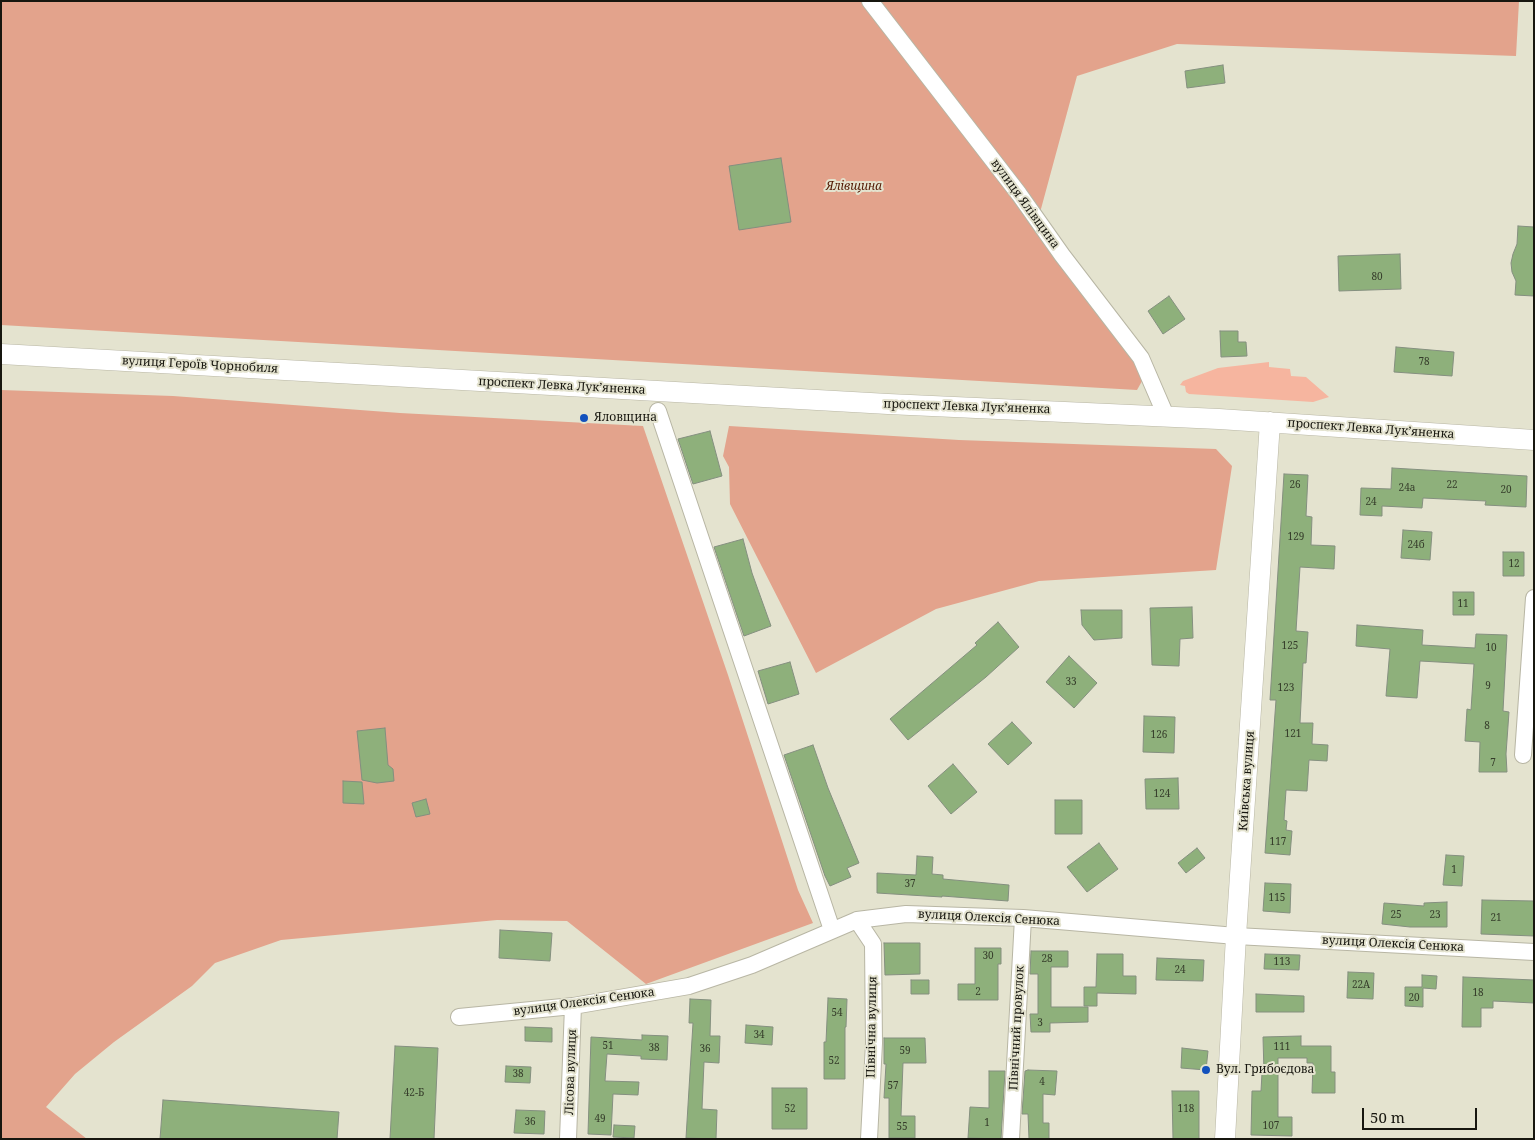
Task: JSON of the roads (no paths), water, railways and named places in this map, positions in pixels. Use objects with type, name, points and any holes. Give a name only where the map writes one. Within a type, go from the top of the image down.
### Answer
[{"type":"main road","name":"вулиця Героїв Чорнобиля","points":[[1,354],[400,377]]},
{"type":"main road","name":"проспект Левка Лукʼяненка","points":[[400,377],[888,404],[1166,416],[1534,440]]},
{"type":"main road","name":"Київська вулиця","points":[[1225,1139],[1236,936],[1270,422]]},
{"type":"street","name":"вулиця Ялівщина","points":[[870,1],[1019,194],[1062,255],[1141,358],[1166,416]]},
{"type":"street","points":[[658,411],[832,930]]},
{"type":"street","points":[[1523,755],[1534,598]]},
{"type":"street","name":"вулиця Олексія Сенюка","points":[[459,1017],[574,1006],[689,986],[752,965],[857,920],[906,914],[1023,918],[1236,936],[1534,952]]},
{"type":"street","name":"Північний провулок","points":[[1011,1139],[1023,918]]},
{"type":"street","name":"Північна вулиця","points":[[857,920],[873,944],[874,1043],[869,1139]]},
{"type":"street","name":"Лісова вулиця","points":[[568,1139],[574,1006]]},
{"type":"place","name":"Яловщина","points":[[584,418]]},
{"type":"place","name":"Вул. Грибоєдова","points":[[1206,1070]]},
{"type":"park label","name":"Ялівщина","points":[[854,187]]}]
